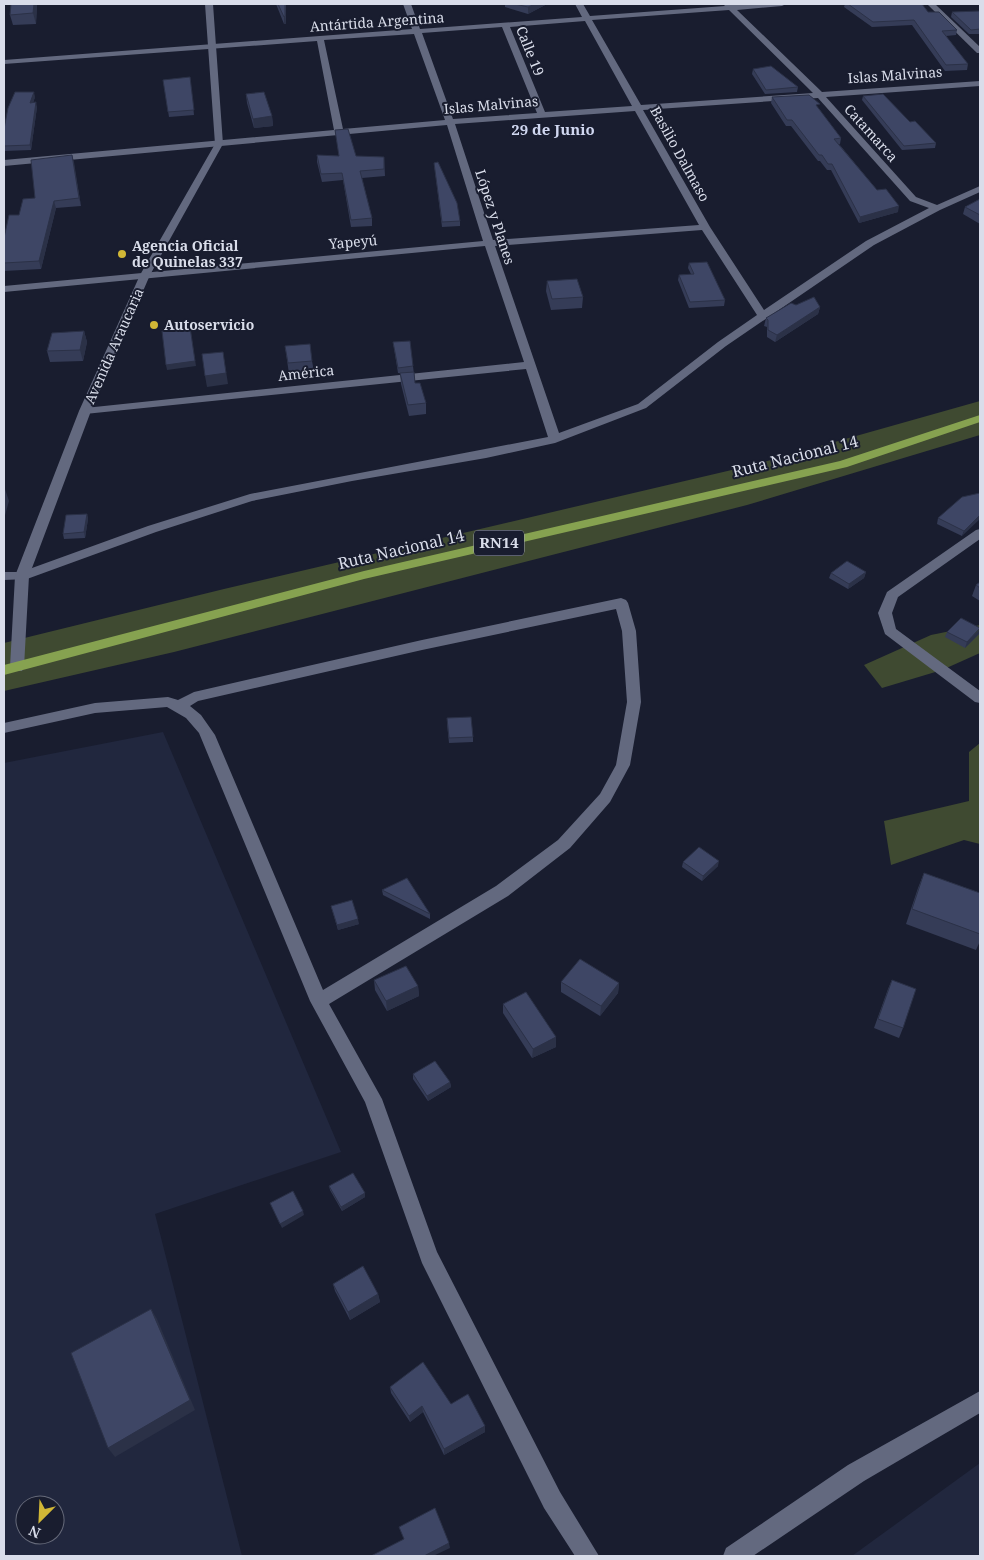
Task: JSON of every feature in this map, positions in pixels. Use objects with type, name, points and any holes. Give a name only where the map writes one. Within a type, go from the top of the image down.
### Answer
[{"type":"highway","name":"Ruta Nacional 14","points":[[11,668],[364,575],[843,464],[980,418]]},
{"type":"street","points":[[209,4],[218,144]]},
{"type":"street","name":"López y Planes","points":[[407,4],[419,32],[450,122],[555,439]]},
{"type":"street","name":"Basilio Dalmaso","points":[[579,4],[705,227],[762,315]]},
{"type":"street","name":"Antártida Argentina","points":[[4,62],[588,19],[729,6],[782,4]]},
{"type":"street","points":[[931,4],[980,51]]},
{"type":"street","name":"Catamarca","points":[[729,6],[818,94],[913,199],[937,208]]},
{"type":"street","name":"Calle 19","points":[[505,25],[542,115]]},
{"type":"street","points":[[320,38],[339,131]]},
{"type":"street","name":"Islas Malvinas","points":[[4,163],[339,131],[638,107],[980,83]]},
{"type":"street","name":"Avenida Araucaria","points":[[11,668],[22,576],[85,411],[145,275],[218,144]]},
{"type":"street","points":[[4,576],[22,576],[152,529],[250,498],[352,477],[486,454],[555,439],[642,406],[762,315],[870,243],[937,208],[980,189]]},
{"type":"street","points":[[913,199],[918,210],[916,219]]},
{"type":"street","name":"Yapeyú","points":[[4,289],[489,243],[705,227]]},
{"type":"street","name":"América","points":[[85,411],[530,365]]},
{"type":"street","points":[[980,532],[892,595],[885,612],[890,631],[980,698]]},
{"type":"street","points":[[179,706],[194,697],[422,645],[621,603],[629,631],[634,702],[623,765],[604,798],[564,844],[502,891],[319,1001]]},
{"type":"street","points":[[4,728],[95,708],[168,702],[179,706],[195,716],[208,735],[319,1001],[373,1100],[430,1256],[552,1500],[588,1556]]},
{"type":"street","points":[[734,1556],[856,1473],[980,1401]]},
{"type":"shaded area","points":[[163,732],[341,1152],[155,1214],[242,1556],[4,1556],[4,763]]},
{"type":"shaded area","points":[[980,1463],[980,1556],[852,1556]]},
{"type":"green space","points":[[980,401],[980,435],[747,505],[174,652],[4,691],[4,643],[224,589],[753,465]]},
{"type":"green space","points":[[980,625],[980,653],[942,670],[882,688],[864,665],[931,635]]},
{"type":"green space","points":[[980,743],[980,844],[964,840],[891,865],[884,821],[969,801],[969,752]]},
{"type":"building","points":[[11,4],[34,4],[33,13],[10,15]]},
{"type":"building","points":[[278,4],[285,4],[284,17]]},
{"type":"building","points":[[515,4],[535,4],[528,7]]},
{"type":"building","points":[[848,4],[922,4],[928,12],[939,12],[957,30],[942,31],[968,64],[946,65],[914,20],[873,22]]},
{"type":"building","points":[[979,11],[980,29],[971,30],[952,12]]},
{"type":"building","points":[[771,66],[798,87],[766,90],[753,69]]},
{"type":"building","points":[[190,77],[194,110],[168,112],[163,80]]},
{"type":"building","points":[[15,92],[34,92],[30,103],[36,102],[30,145],[4,146],[4,129],[8,108]]},
{"type":"building","points":[[264,92],[272,116],[253,119],[246,94]]},
{"type":"building","points":[[883,94],[910,122],[915,121],[936,143],[904,146],[863,96]]},
{"type":"building","points":[[809,95],[820,104],[816,105],[841,138],[834,139],[877,190],[886,189],[899,206],[860,217],[832,164],[828,164],[822,155],[819,155],[792,120],[787,120],[772,97]]},
{"type":"building","points":[[348,129],[356,156],[384,157],[384,169],[360,171],[372,218],[351,220],[342,173],[321,174],[317,155],[339,156],[335,130]]},
{"type":"building","points":[[72,155],[79,198],[54,201],[39,261],[4,263],[4,238],[9,215],[19,215],[23,199],[35,198],[31,160]]},
{"type":"building","points":[[438,162],[457,203],[460,221],[442,222],[434,163]]},
{"type":"building","points":[[980,199],[980,215],[965,207]]},
{"type":"building","points":[[707,262],[725,300],[690,302],[679,275],[694,274],[689,263]]},
{"type":"building","points":[[577,279],[583,297],[552,299],[547,281]]},
{"type":"building","points":[[814,297],[820,307],[777,335],[768,330],[768,320],[766,318],[791,303],[796,305]]},
{"type":"building","points":[[190,327],[195,361],[166,365],[162,331]]},
{"type":"building","points":[[84,331],[80,350],[47,351],[52,333]]},
{"type":"building","points":[[410,341],[413,366],[398,368],[393,342]]},
{"type":"building","points":[[310,344],[312,361],[288,363],[285,346]]},
{"type":"building","points":[[223,352],[226,373],[205,376],[202,354]]},
{"type":"building","points":[[414,372],[415,383],[420,383],[426,403],[408,405],[400,373]]},
{"type":"building","points":[[980,493],[980,515],[964,531],[938,518],[962,497]]},
{"type":"building","points":[[87,514],[84,532],[63,534],[66,515]]},
{"type":"building","points":[[847,561],[866,572],[849,584],[831,573]]},
{"type":"building","points":[[961,618],[980,628],[967,642],[947,632]]},
{"type":"building","points":[[471,717],[473,737],[449,738],[447,718]]},
{"type":"building","points":[[699,847],[719,861],[703,876],[683,862]]},
{"type":"building","points":[[924,873],[980,893],[980,934],[912,909]]},
{"type":"building","points":[[407,878],[430,914],[382,890]]},
{"type":"building","points":[[352,900],[358,919],[337,925],[331,906]]},
{"type":"building","points":[[580,959],[619,983],[601,1006],[561,982]]},
{"type":"building","points":[[406,966],[418,986],[386,1001],[374,980]]},
{"type":"building","points":[[892,980],[916,989],[903,1028],[878,1019]]},
{"type":"building","points":[[526,992],[556,1037],[533,1049],[503,1004]]},
{"type":"building","points":[[435,1061],[450,1082],[427,1096],[413,1074]]},
{"type":"building","points":[[353,1173],[365,1193],[341,1207],[329,1186]]},
{"type":"building","points":[[293,1191],[303,1211],[280,1224],[270,1203]]},
{"type":"building","points":[[363,1266],[378,1294],[348,1312],[333,1284]]},
{"type":"building","points":[[151,1309],[190,1400],[108,1448],[71,1353]]},
{"type":"building","points":[[423,1362],[451,1404],[468,1394],[485,1426],[444,1449],[422,1406],[409,1416],[390,1387]]},
{"type":"building","points":[[435,1508],[449,1543],[424,1556],[371,1556],[404,1539],[399,1527]]},
{"type":"place","name":"Agencia Oficial de Quinelas 337","points":[[122,254]]},
{"type":"place","name":"Autoservicio","points":[[154,325]]},
{"type":"district","name":"29 de Junio","points":[[553,130]]}]
